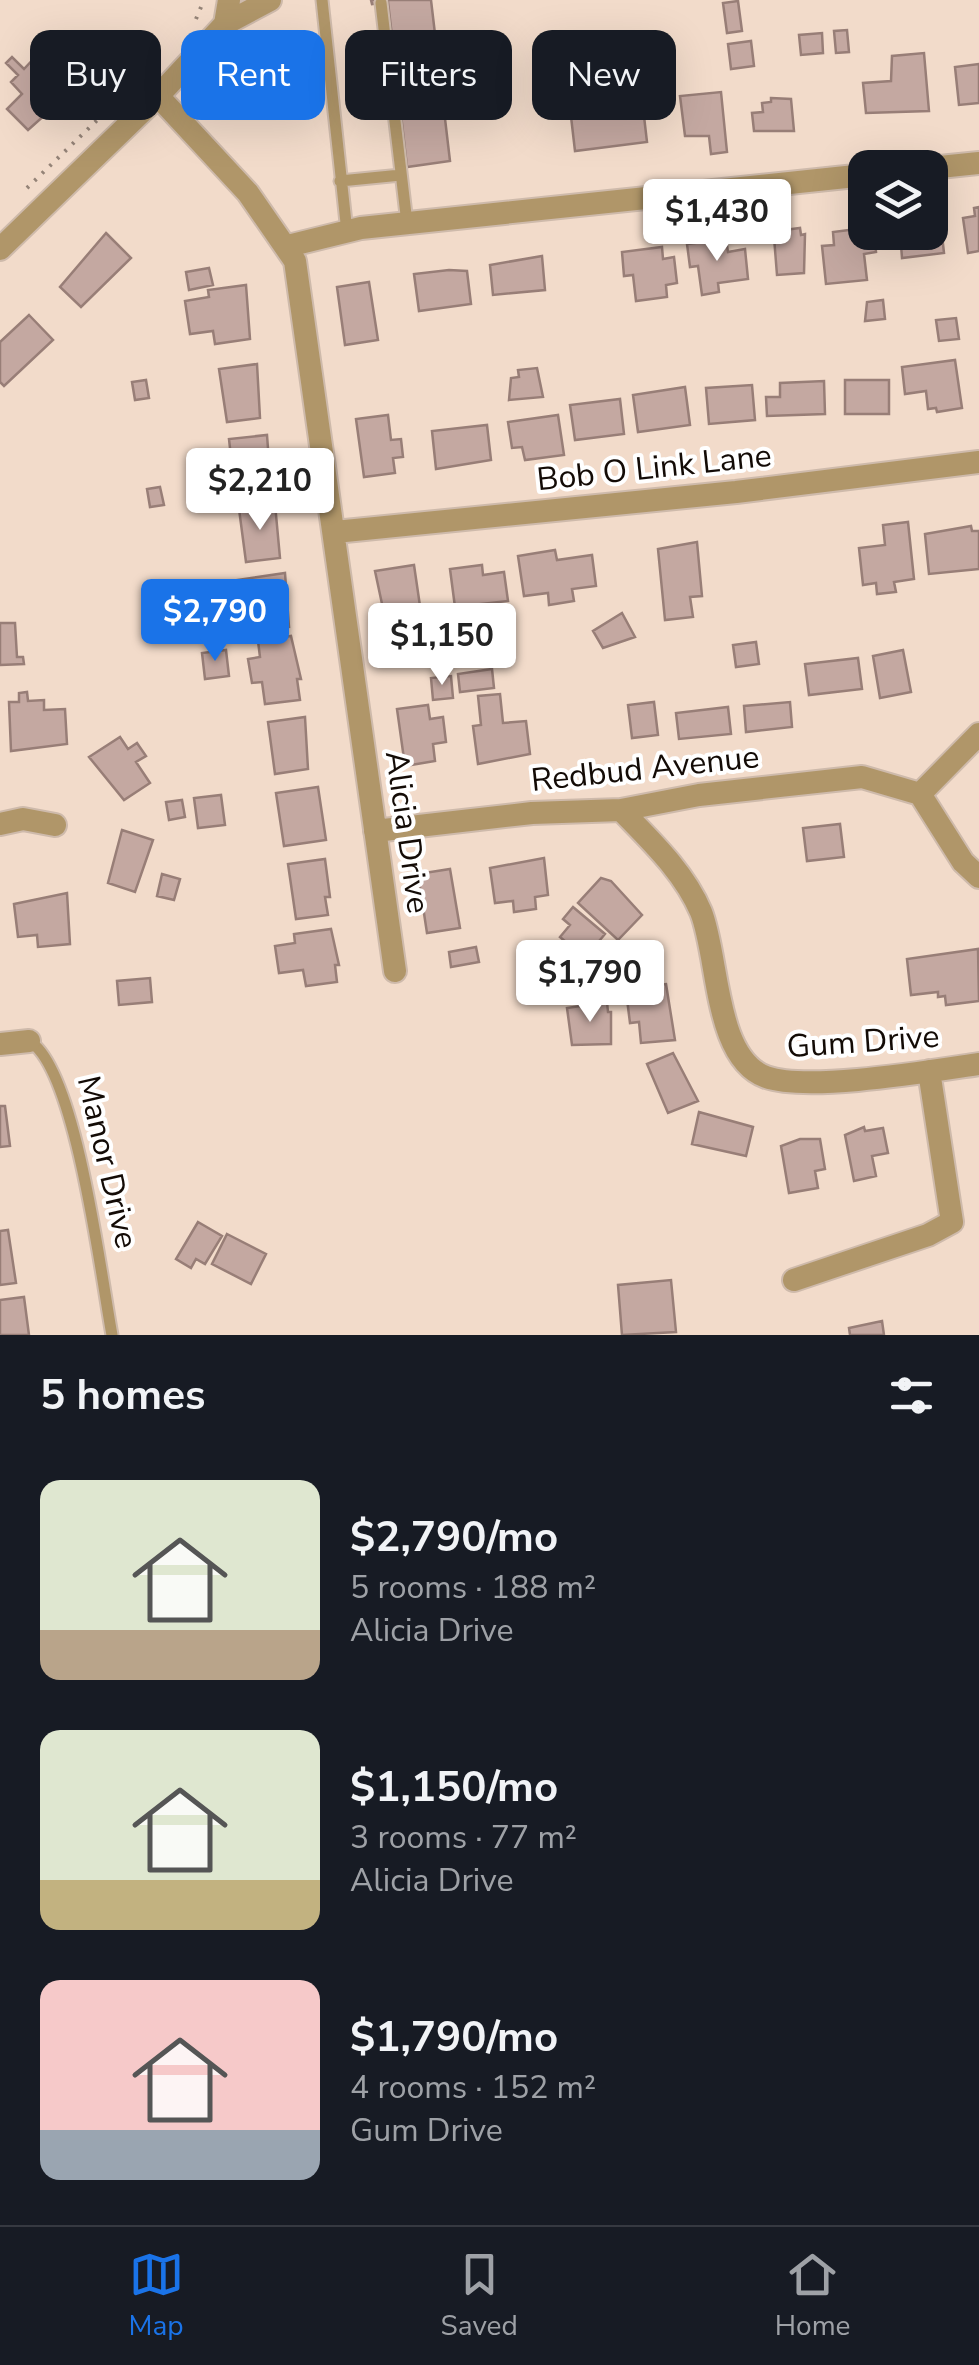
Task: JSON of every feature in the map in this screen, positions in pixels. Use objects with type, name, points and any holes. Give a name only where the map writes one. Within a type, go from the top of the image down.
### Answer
[{"type":"street","points":[[224,24],[229,0]]},
{"type":"street","points":[[161,93],[224,24],[270,0]]},
{"type":"street","name":"Alicia Drive","points":[[161,99],[248,193],[288,246],[300,287],[395,972]]},
{"type":"street","points":[[0,249],[133,120]]},
{"type":"street","points":[[948,167],[979,164]]},
{"type":"street","points":[[288,246],[347,232],[407,224],[848,177]]},
{"type":"street","name":"Bob O Link Lane","points":[[334,532],[718,494],[979,462]]},
{"type":"street","points":[[979,734],[920,794],[963,862],[979,877]]},
{"type":"street","name":"Redbud Avenue","points":[[375,831],[532,813],[621,810],[699,796],[862,778],[920,794]]},
{"type":"street","name":"Gum Drive","points":[[621,810],[686,882],[710,942],[727,1030],[743,1059],[761,1076],[796,1083],[979,1064]]},
{"type":"street","points":[[0,824],[23,819],[55,825]]},
{"type":"street","name":"Manor Drive","points":[[0,1044],[29,1041]]},
{"type":"street","points":[[794,1280],[928,1235],[952,1222],[930,1071]]},
{"type":"lane","points":[[322,0],[347,232]]},
{"type":"lane","points":[[381,2],[407,224]]},
{"type":"lane","points":[[340,181],[402,174]]},
{"type":"lane","name":"Manor Drive","points":[[29,1041],[46,1054],[64,1092],[112,1335]]},
{"type":"path","points":[[195,23],[204,0]]},
{"type":"path","points":[[26,189],[163,56]]},
{"type":"building","points":[[371,0],[431,0],[435,30],[391,30],[388,2],[372,4]]},
{"type":"building","points":[[738,1],[742,31],[727,33],[723,3]]},
{"type":"building","points":[[847,30],[849,52],[836,53],[834,31]]},
{"type":"building","points":[[822,33],[823,53],[801,55],[799,35]]},
{"type":"building","points":[[751,41],[754,66],[731,69],[728,44]]},
{"type":"building","points":[[924,53],[929,111],[866,113],[863,83],[891,81],[892,56]]},
{"type":"building","points":[[12,57],[24,69],[30,63],[30,120],[39,120],[28,130],[7,109],[22,94],[11,82],[18,75],[6,63]]},
{"type":"building","points":[[979,64],[979,103],[959,105],[955,67]]},
{"type":"building","points":[[721,92],[727,152],[711,154],[709,136],[685,136],[680,96]]},
{"type":"building","points":[[771,98],[791,99],[794,131],[754,131],[752,113],[763,112],[762,103],[771,102]]},
{"type":"building","points":[[402,120],[445,120],[450,161],[407,167]]},
{"type":"building","points":[[571,120],[644,120],[647,142],[575,151]]},
{"type":"building","points":[[979,207],[979,251],[968,253],[963,218],[975,216],[974,208]]},
{"type":"building","points":[[800,228],[801,235],[805,234],[804,273],[777,275],[774,237],[784,236],[784,230]]},
{"type":"building","points":[[848,230],[848,250],[876,250],[864,254],[867,280],[826,284],[822,246],[834,245],[833,232]]},
{"type":"building","points":[[106,233],[131,258],[81,307],[60,287]]},
{"type":"building","points":[[726,239],[728,252],[745,249],[748,279],[718,283],[719,292],[702,295],[698,266],[690,267],[687,244]]},
{"type":"building","points":[[662,247],[663,259],[674,257],[677,283],[666,285],[667,297],[636,301],[633,275],[624,276],[622,252]]},
{"type":"building","points":[[901,250],[944,250],[944,253],[902,258]]},
{"type":"building","points":[[542,256],[545,290],[493,295],[490,265]]},
{"type":"building","points":[[209,268],[213,285],[189,290],[186,272]]},
{"type":"building","points":[[467,271],[471,304],[419,311],[414,274]]},
{"type":"building","points":[[369,282],[378,340],[345,345],[337,287]]},
{"type":"building","points":[[246,285],[250,339],[215,344],[213,331],[190,334],[185,301],[209,297],[208,290]]},
{"type":"building","points":[[883,300],[885,319],[865,321],[867,302]]},
{"type":"building","points":[[29,315],[53,340],[4,386],[0,382],[0,342]]},
{"type":"building","points":[[956,318],[959,339],[939,341],[936,320]]},
{"type":"building","points":[[955,360],[962,408],[937,412],[936,408],[928,409],[926,391],[905,394],[902,367]]},
{"type":"building","points":[[257,364],[260,418],[227,422],[219,369]]},
{"type":"building","points":[[537,368],[543,397],[509,400],[511,378],[519,377],[518,370]]},
{"type":"building","points":[[146,380],[149,398],[135,400],[132,382]]},
{"type":"building","points":[[845,380],[889,380],[889,414],[845,414]]},
{"type":"building","points":[[824,381],[825,414],[767,416],[766,397],[780,397],[780,383]]},
{"type":"building","points":[[752,385],[755,420],[709,424],[706,388]]},
{"type":"building","points":[[685,387],[690,425],[638,432],[633,395]]},
{"type":"building","points":[[620,399],[624,434],[575,440],[570,405]]},
{"type":"building","points":[[388,415],[391,440],[401,439],[403,457],[393,458],[395,473],[364,477],[356,419]]},
{"type":"building","points":[[558,415],[564,455],[525,460],[522,447],[512,448],[508,422]]},
{"type":"building","points":[[487,425],[491,460],[436,469],[432,431]]},
{"type":"building","points":[[267,435],[271,489],[235,493],[229,439]]},
{"type":"building","points":[[160,487],[164,505],[150,507],[147,489]]},
{"type":"building","points":[[275,504],[280,558],[246,562],[239,509]]},
{"type":"building","points":[[908,522],[914,579],[894,582],[896,592],[877,594],[876,583],[863,585],[859,548],[885,545],[883,525]]},
{"type":"building","points":[[971,526],[972,531],[979,531],[979,569],[929,574],[925,534]]},
{"type":"building","points":[[697,542],[702,596],[690,597],[693,617],[665,620],[658,549]]},
{"type":"building","points":[[555,550],[557,560],[592,555],[596,586],[572,589],[574,601],[549,605],[548,593],[524,596],[518,556]]},
{"type":"building","points":[[414,565],[426,647],[392,651],[375,571]]},
{"type":"building","points":[[482,565],[483,575],[504,572],[508,601],[455,607],[450,569]]},
{"type":"building","points":[[285,573],[289,627],[255,632],[253,619],[230,622],[224,582]]},
{"type":"building","points":[[622,613],[635,637],[603,648],[593,631]]},
{"type":"building","points":[[0,623],[15,623],[17,657],[23,657],[24,664],[0,665]]},
{"type":"building","points":[[291,636],[301,679],[297,679],[300,700],[265,704],[262,682],[252,683],[248,659],[260,657],[258,641]]},
{"type":"building","points":[[756,642],[759,664],[736,667],[733,645]]},
{"type":"building","points":[[226,650],[229,676],[205,679],[202,653]]},
{"type":"building","points":[[903,650],[911,692],[880,698],[873,656]]},
{"type":"building","points":[[858,658],[862,689],[809,695],[805,664]]},
{"type":"building","points":[[492,669],[494,688],[460,692],[458,674]]},
{"type":"building","points":[[451,676],[453,698],[433,700],[431,678]]},
{"type":"building","points":[[27,692],[28,701],[44,700],[44,710],[65,709],[67,744],[11,751],[9,702],[19,702],[19,693]]},
{"type":"building","points":[[500,694],[503,723],[526,721],[530,754],[478,764],[473,726],[481,725],[478,696]]},
{"type":"building","points":[[654,702],[658,735],[632,738],[628,705]]},
{"type":"building","points":[[790,702],[792,727],[746,732],[744,706]]},
{"type":"building","points":[[428,705],[430,719],[443,717],[446,742],[433,744],[435,761],[405,766],[397,709]]},
{"type":"building","points":[[728,707],[731,734],[679,739],[676,713]]},
{"type":"building","points":[[305,717],[308,769],[275,774],[268,722]]},
{"type":"building","points":[[120,737],[128,749],[137,743],[146,756],[136,762],[150,783],[124,800],[89,757]]},
{"type":"building","points":[[318,787],[326,840],[284,846],[276,793]]},
{"type":"building","points":[[221,795],[225,825],[198,828],[194,798]]},
{"type":"building","points":[[182,800],[185,817],[169,820],[166,802]]},
{"type":"building","points":[[840,824],[844,857],[807,861],[803,828]]},
{"type":"building","points":[[122,830],[153,840],[135,892],[108,883]]},
{"type":"building","points":[[544,858],[548,895],[535,897],[536,909],[514,912],[513,901],[495,903],[490,868]]},
{"type":"building","points":[[325,859],[328,915],[296,919],[288,864]]},
{"type":"building","points":[[450,869],[460,928],[427,933],[418,874]]},
{"type":"building","points":[[162,874],[180,879],[174,900],[157,896]]},
{"type":"building","points":[[601,878],[611,881],[642,915],[618,940],[578,903]]},
{"type":"building","points":[[67,893],[70,944],[38,947],[37,935],[18,937],[14,904]]},
{"type":"building","points":[[573,907],[605,934],[585,958],[560,937],[570,925],[563,919]]},
{"type":"building","points":[[331,929],[339,965],[335,965],[337,982],[306,986],[303,970],[279,973],[275,946],[295,943],[294,934]]},
{"type":"building","points":[[476,947],[479,962],[451,967],[449,952]]},
{"type":"building","points":[[978,949],[979,1001],[946,1005],[945,996],[938,997],[938,992],[911,995],[907,959]]},
{"type":"building","points":[[150,978],[152,1002],[119,1005],[117,981]]},
{"type":"building","points":[[666,984],[675,1040],[641,1043],[639,1022],[630,1023],[627,999],[636,998],[635,987]]},
{"type":"building","points":[[607,1002],[611,1012],[611,1044],[572,1045],[567,1008]]},
{"type":"building","points":[[673,1053],[698,1101],[668,1113],[647,1064]]},
{"type":"building","points":[[0,1106],[5,1106],[10,1146],[0,1147]]},
{"type":"building","points":[[699,1112],[753,1127],[746,1156],[692,1144]]},
{"type":"building","points":[[864,1127],[865,1131],[883,1128],[888,1153],[872,1156],[876,1176],[854,1181],[845,1135]]},
{"type":"building","points":[[800,1139],[820,1139],[825,1169],[815,1171],[818,1188],[789,1193],[781,1146]]},
{"type":"building","points":[[198,1222],[222,1236],[205,1264],[196,1259],[191,1268],[176,1259]]},
{"type":"building","points":[[8,1230],[16,1283],[0,1285],[0,1231]]},
{"type":"building","points":[[227,1234],[266,1254],[251,1284],[212,1264]]},
{"type":"building","points":[[671,1280],[676,1332],[622,1335],[618,1285]]},
{"type":"building","points":[[24,1297],[29,1335],[0,1335],[0,1300]]},
{"type":"building","points":[[882,1321],[884,1335],[850,1335],[849,1328]]}]
